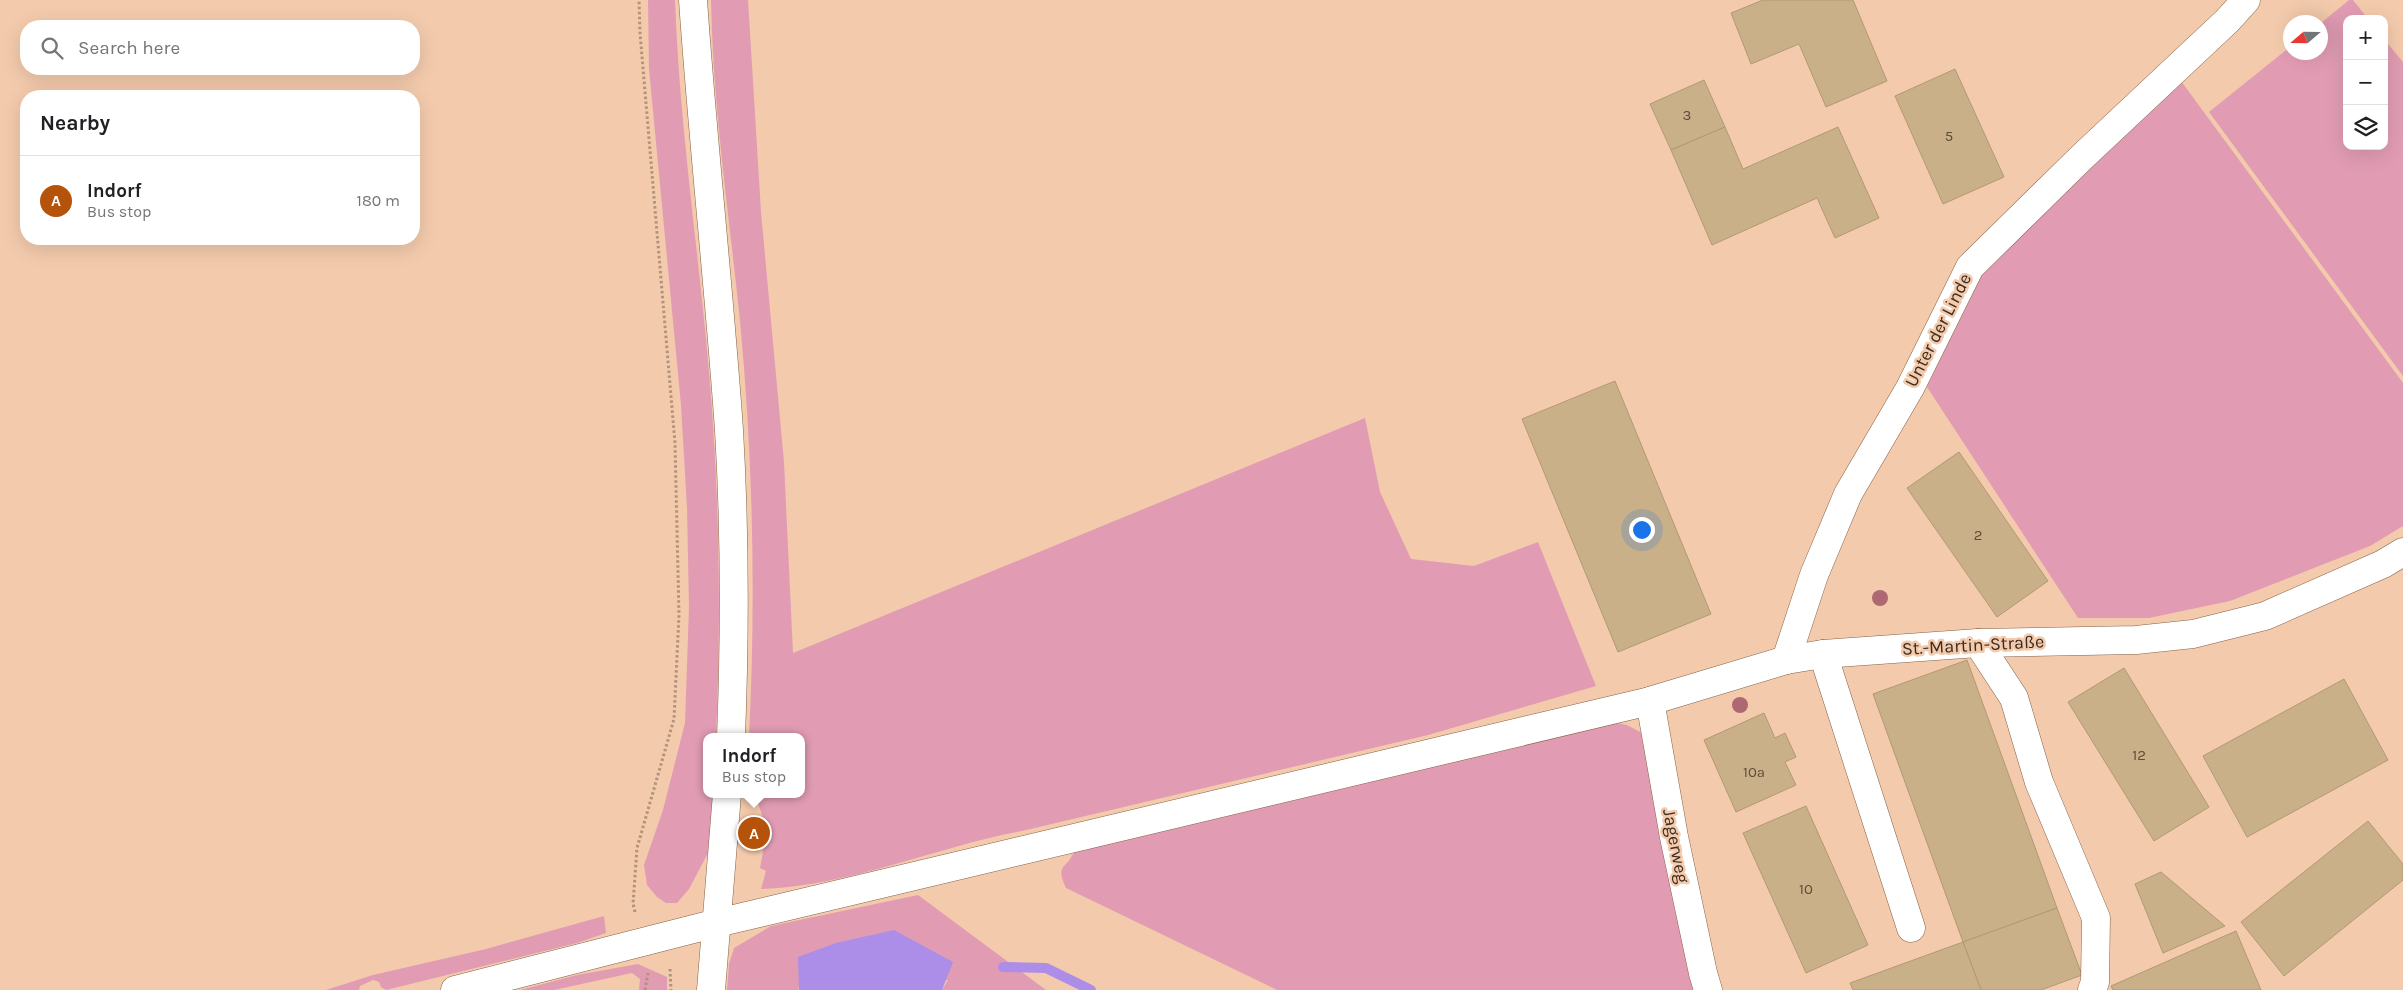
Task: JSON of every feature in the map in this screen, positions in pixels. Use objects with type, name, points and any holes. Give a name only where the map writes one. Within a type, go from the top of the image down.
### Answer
[{"type":"street","points":[[692,0],[729,432],[734,566],[731,733]]},
{"type":"street","name":"Unter der Linde","points":[[1786,660],[1814,576],[1848,494],[1910,388],[1970,267],[2082,157],[2227,21],[2246,0]]},
{"type":"street","name":"St.-Martin-Straße","points":[[456,990],[646,940],[1650,702],[1786,660],[1823,654],[1978,643],[2136,640],[2192,634],[2265,616],[2383,564],[2403,552]]},
{"type":"street","points":[[1978,643],[2014,698],[2039,782],[2096,918],[2095,982],[2092,990]]},
{"type":"street","points":[[1823,654],[1911,928]]},
{"type":"street","name":"Jagerweg","points":[[1650,702],[1677,854],[1702,973],[1708,990]]},
{"type":"street","points":[[711,990],[727,798]]},
{"type":"path","points":[[639,0],[640,43],[675,444],[679,615],[674,719],[637,848],[633,904],[646,940]]},
{"type":"path","points":[[663,968],[670,970],[671,990]]},
{"type":"shaded area","points":[[648,0],[675,0],[684,128],[702,297],[714,438],[719,588],[716,733],[703,733],[703,798],[713,798],[708,853],[689,889],[677,903],[666,903],[657,897],[647,885],[644,865],[663,810],[685,723],[689,607],[687,508],[681,405],[649,69]]},
{"type":"shaded area","points":[[711,0],[748,0],[761,212],[784,462],[793,653],[1365,418],[1380,492],[1411,559],[1474,566],[1538,542],[1596,686],[1428,735],[989,838],[860,874],[828,881],[761,889],[766,871],[760,868],[767,830],[756,798],[805,798],[805,733],[749,733],[753,581],[748,424],[740,321],[718,121]]},
{"type":"shaded area","points":[[2349,0],[2353,0],[2365,15],[2343,15],[2343,150],[2388,150],[2388,44],[2403,62],[2403,376],[2209,112],[2283,53],[2283,60],[2328,60],[2328,17]]},
{"type":"shaded area","points":[[2181,81],[2403,383],[2403,526],[2370,546],[2230,601],[2149,618],[2078,618],[1927,387],[1980,273]]},
{"type":"shaded area","points":[[1617,723],[1627,725],[1642,733],[1646,745],[1697,990],[1277,990],[1066,888],[1061,875],[1063,868],[1074,852]]},
{"type":"shaded area","points":[[918,895],[1046,990],[942,990],[948,980],[798,987],[799,990],[727,990],[729,964],[734,948],[771,926]]},
{"type":"shaded area","points":[[604,916],[606,933],[577,943],[386,990],[381,987],[379,982],[373,980],[360,986],[359,990],[326,990],[373,975],[486,949]]},
{"type":"shaded area","points":[[894,930],[953,962],[942,990],[799,990],[798,957],[836,943]]},
{"type":"shaded area","points":[[638,964],[667,977],[667,990],[639,990],[640,979],[632,973],[554,990],[520,990],[577,975]]},
{"type":"building","points":[[1763,0],[1853,0],[1887,81],[1826,107],[1799,44],[1751,64],[1731,13]]},
{"type":"building","points":[[1955,69],[2004,177],[1943,204],[1895,96]]},
{"type":"building","points":[[1704,80],[1725,127],[1671,150],[1650,104]]},
{"type":"building","points":[[1725,127],[1743,169],[1838,127],[1879,218],[1835,238],[1817,198],[1712,245],[1671,150]]},
{"type":"building","points":[[1615,381],[1711,614],[1618,652],[1522,419]]},
{"type":"building","points":[[1959,452],[2048,581],[1997,617],[1907,488]]},
{"type":"building","points":[[1967,660],[2057,908],[1963,942],[1873,694]]},
{"type":"building","points":[[2124,668],[2209,807],[2154,841],[2068,702]]},
{"type":"building","points":[[2344,679],[2388,760],[2247,837],[2203,756]]},
{"type":"building","points":[[1764,713],[1775,738],[1785,733],[1796,757],[1785,762],[1796,785],[1736,812],[1704,740]]},
{"type":"building","points":[[1806,806],[1868,945],[1806,973],[1743,833]]},
{"type":"building","points":[[2368,821],[2403,864],[2403,880],[2284,976],[2241,922]]},
{"type":"building","points":[[2161,872],[2225,926],[2163,953],[2135,884]]},
{"type":"building","points":[[2057,908],[2082,975],[2041,990],[1981,990],[1963,942]]},
{"type":"building","points":[[2236,931],[2261,990],[2113,990],[2111,986]]},
{"type":"building","points":[[1963,942],[1981,990],[1853,990],[1850,983]]},
{"type":"waterway","points":[[1003,967],[1046,968],[1091,990]]},
{"type":"place","name":"Indorf","points":[[754,833]]}]
